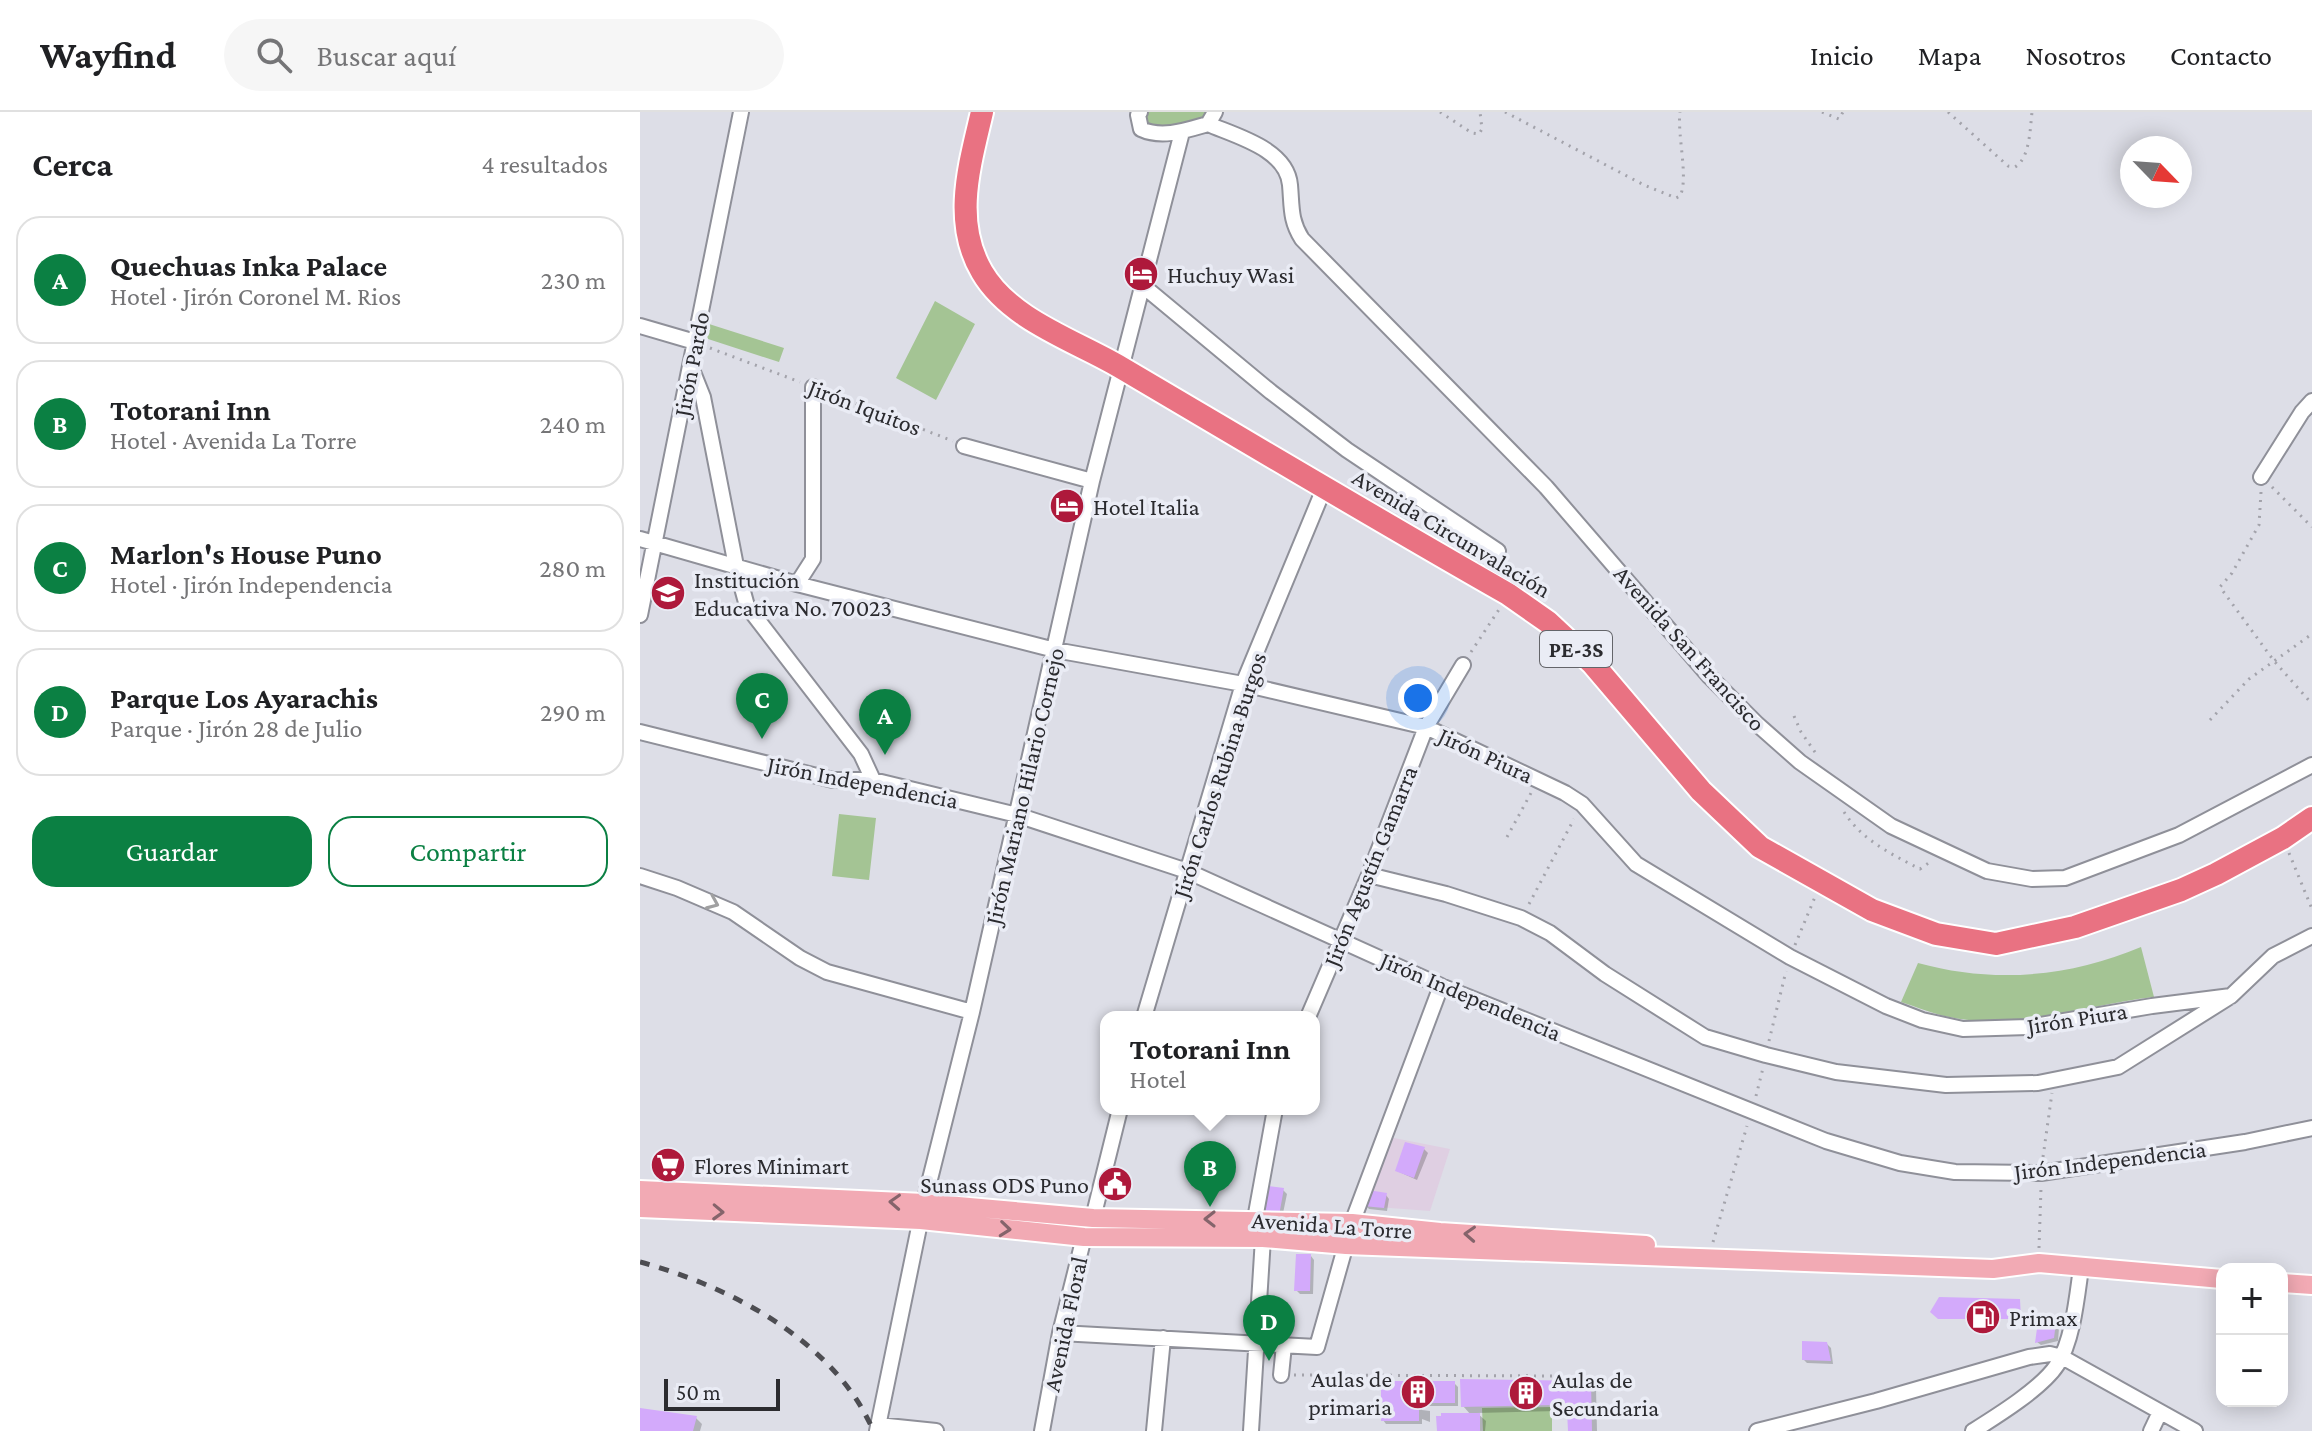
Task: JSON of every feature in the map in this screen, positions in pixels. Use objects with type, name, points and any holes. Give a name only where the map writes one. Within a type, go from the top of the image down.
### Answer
[{"type":"highway","name":"Avenida Circunvalación","points":[[982,112],[965,199],[969,235],[982,272],[1006,301],[1508,594],[1548,622],[1593,664],[1701,791],[1760,847],[1872,910],[1936,934],[1996,944],[2075,927],[2181,890],[2283,838],[2312,818]]},
{"type":"main road","name":"Avenida La Torre","points":[[640,1190],[922,1212],[1084,1237],[1256,1232],[1352,1223],[1440,1232],[1695,1248],[1995,1256],[2024,1264],[2216,1279]]},
{"type":"main road","name":"Avenida La Torre","points":[[640,1208],[1093,1218],[1256,1232],[1346,1245],[1993,1269],[2024,1264]]},
{"type":"main road","points":[[2288,1283],[2312,1285]]},
{"type":"street","name":"Jirón Pardo","points":[[640,615],[741,112]]},
{"type":"street","points":[[1140,112],[1141,129],[1151,134],[1182,132],[1212,118]]},
{"type":"street","name":"Avenida San Francisco","points":[[1212,118],[1261,147],[1277,161],[1288,178],[1290,215],[1302,239],[1546,487],[1729,696],[1800,762],[1891,826],[1987,871],[2032,879],[2065,878],[2179,835],[2312,765]]},
{"type":"street","name":"Jirón Mariano Hilario Cornejo","points":[[877,1428],[922,1212],[972,1012],[1092,481],[1182,132]]},
{"type":"street","points":[[1142,285],[1271,392],[1347,450],[1498,551]]},
{"type":"street","points":[[640,326],[695,342]]},
{"type":"street","points":[[691,367],[703,397],[736,566],[747,606],[861,754],[873,780]]},
{"type":"street","points":[[797,584],[813,559],[813,387]]},
{"type":"street","points":[[2261,477],[2312,401]]},
{"type":"street","points":[[964,446],[1092,481]]},
{"type":"street","name":"Jirón Carlos Rubina Burgos","points":[[1146,1011],[1243,684],[1325,486]]},
{"type":"street","name":"Jirón Piura","points":[[640,539],[797,584],[1055,650],[1243,684],[1426,727],[1538,779],[1582,804],[1636,864],[1790,957],[1886,1006],[1922,1020],[1963,1029],[2028,1027],[2231,996]]},
{"type":"street","name":"Jirón Agustín Gamarra","points":[[1311,1011],[1369,875],[1426,727],[1463,665]]},
{"type":"street","name":"Jirón Independencia","points":[[640,732],[833,780],[873,780],[1017,815],[1187,871],[1441,986],[1826,1141],[1900,1163],[1984,1173],[2041,1173],[2245,1142],[2312,1128]]},
{"type":"street","points":[[1369,875],[1458,897],[1521,918],[1550,933],[1580,957],[1705,1037],[1836,1072],[1908,1082],[1988,1086],[2038,1083],[2118,1067],[2231,996],[2273,956],[2312,936]]},
{"type":"street","points":[[640,876],[733,912],[800,958],[827,972],[972,1012]]},
{"type":"street","points":[[1060,1333],[1317,1347],[1352,1223],[1441,986]]},
{"type":"street","points":[[1093,1218],[1119,1115]]},
{"type":"street","points":[[1251,1431],[1256,1344],[1256,1232],[1274,1115]]},
{"type":"street","name":"Avenida Floral","points":[[1042,1431],[1060,1333],[1084,1237],[1093,1218]]},
{"type":"street","points":[[1973,1431],[2008,1408],[2052,1372],[2062,1357],[2081,1268]]},
{"type":"street","points":[[1154,1431],[1163,1338]]},
{"type":"street","points":[[1281,1375],[1284,1345]]},
{"type":"street","points":[[1757,1431],[2029,1357],[2050,1354],[2062,1357],[2195,1431]]},
{"type":"street","points":[[2151,1431],[2160,1412]]},
{"type":"street","points":[[877,1428],[936,1431]]},
{"type":"path","points":[[1440,112],[1472,133],[1479,134],[1482,129],[1480,112]]},
{"type":"path","points":[[1505,112],[1644,185],[1676,198],[1684,185],[1680,112]]},
{"type":"path","points":[[1822,112],[1839,119],[1843,112]]},
{"type":"path","points":[[1948,112],[2008,166],[2015,167],[2021,164],[2025,154],[2032,112]]},
{"type":"path","name":"Jirón Iquitos","points":[[695,342],[964,446]]},
{"type":"path","points":[[2261,477],[2312,527]]},
{"type":"path","points":[[2261,477],[2259,525],[2232,573],[2220,587],[2274,661],[2312,704]]},
{"type":"path","points":[[1463,665],[1508,594]]},
{"type":"path","points":[[2210,720],[2249,679],[2312,634]]},
{"type":"path","points":[[1507,837],[1538,779]]},
{"type":"path","points":[[1521,918],[1582,804]]},
{"type":"path","points":[[2283,838],[2312,909]]},
{"type":"path","points":[[1281,1375],[1566,1376]]},
{"type":"shaded area","points":[[1389,1137],[1450,1149],[1430,1211],[1363,1206]]},
{"type":"green space","points":[[1142,112],[1214,112],[1182,131],[1142,128]]},
{"type":"green space","points":[[935,301],[975,324],[936,400],[896,378]]},
{"type":"green space","points":[[709,324],[784,348],[779,362],[705,338]]},
{"type":"green space","points":[[839,814],[876,818],[869,880],[832,876]]},
{"type":"green space","points":[[2141,947],[2154,997],[1999,1021],[1949,1017],[1901,1002],[1918,963],[1975,974],[2031,974],[2087,965]]},
{"type":"green space","points":[[1552,1407],[1552,1431],[1483,1431],[1482,1408]]},
{"type":"building","points":[[1405,1142],[1425,1147],[1414,1178],[1395,1171]]},
{"type":"building","points":[[1269,1186],[1284,1188],[1279,1216],[1263,1214]]},
{"type":"building","points":[[1368,1190],[1387,1193],[1384,1208],[1363,1206]]},
{"type":"building","points":[[1296,1254],[1311,1254],[1310,1291],[1294,1291]]},
{"type":"building","points":[[1939,1297],[2020,1299],[2021,1319],[1938,1319],[1930,1312]]},
{"type":"building","points":[[2038,1321],[2056,1322],[2054,1338],[2035,1343]]},
{"type":"building","points":[[1802,1341],[1827,1342],[1831,1361],[1802,1360]]},
{"type":"building","name":"Aulas de Secundaria","points":[[1460,1379],[1591,1381],[1592,1431],[1568,1431],[1567,1411],[1556,1410],[1554,1405],[1461,1407]]},
{"type":"building","name":"Aulas de primaria","points":[[1381,1381],[1455,1381],[1455,1403],[1419,1403],[1419,1421],[1381,1421]]},
{"type":"building","points":[[640,1408],[697,1416],[693,1431],[640,1431]]},
{"type":"building","points":[[1441,1413],[1480,1413],[1480,1431],[1437,1431],[1436,1416],[1441,1416]]},
{"type":"railway","points":[[640,1262],[729,1295],[784,1328],[810,1347],[832,1369],[855,1398],[874,1431]]},
{"type":"place","name":"Huchuy Wasi","points":[[1141,274]]},
{"type":"place","name":"Hotel Italia","points":[[1067,506]]},
{"type":"place","name":"Institución Educativa No. 70023","points":[[668,593]]},
{"type":"place","name":"Marlon's House Puno","points":[[762,739]]},
{"type":"place","name":"Quechuas Inka Palace","points":[[885,755]]},
{"type":"place","name":"Flores Minimart","points":[[668,1165]]},
{"type":"place","name":"Sunass ODS Puno","points":[[1115,1184]]},
{"type":"place","name":"Totorani Inn","points":[[1210,1207]]},
{"type":"place","name":"Primax","points":[[1983,1317]]},
{"type":"place","name":"Parque Los Ayarachis","points":[[1269,1361]]},
{"type":"place","name":"Aulas de primaria","points":[[1418,1392]]},
{"type":"place","name":"Aulas de Secundaria","points":[[1526,1393]]}]
